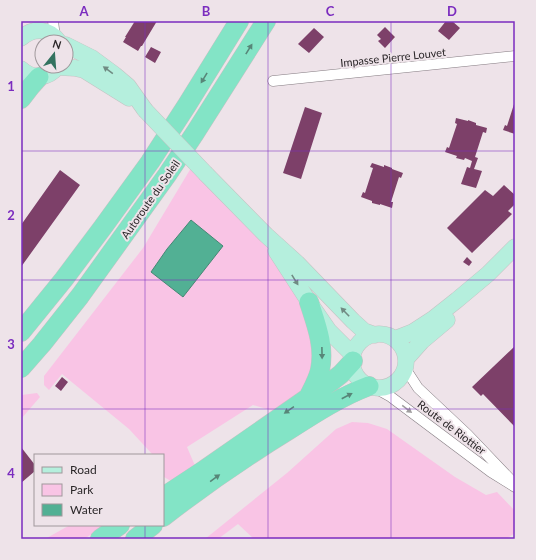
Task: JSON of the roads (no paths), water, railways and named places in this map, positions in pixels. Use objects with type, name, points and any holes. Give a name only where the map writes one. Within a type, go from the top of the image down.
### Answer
[{"type":"highway","name":"Autoroute du Soleil","points":[[21,332],[104,227],[150,162],[187,106],[239,21]]},
{"type":"highway","name":"Autoroute du Soleil","points":[[21,368],[70,308],[167,176],[196,134],[266,21]]},
{"type":"highway","points":[[21,383],[64,333],[104,279],[180,164],[232,76]]},
{"type":"highway","points":[[21,99],[30,86],[39,77]]},
{"type":"highway","points":[[21,313],[150,162]]},
{"type":"highway","points":[[309,302],[322,346],[320,371],[309,396]]},
{"type":"highway","points":[[164,496],[341,374],[353,358]]},
{"type":"highway","points":[[164,516],[235,464],[267,443],[325,407],[358,390],[372,387]]},
{"type":"highway","points":[[100,539],[119,526]]},
{"type":"highway","points":[[135,539],[152,526]]},
{"type":"main road","points":[[28,31],[45,31],[50,34]]},
{"type":"main road","points":[[74,49],[92,58],[128,86],[145,109],[266,235],[297,262],[353,321],[364,331],[375,335]]},
{"type":"main road","points":[[74,68],[84,70],[145,109]]},
{"type":"main road","points":[[21,69],[27,74],[33,76],[39,77],[49,74]]},
{"type":"main road","points":[[266,235],[329,331],[353,358]]},
{"type":"main road","points":[[394,339],[413,332],[433,319],[488,274],[515,247]]},
{"type":"main road","points":[[406,364],[405,354],[401,346],[394,339],[382,335],[375,335],[364,340],[359,344],[353,358],[354,369],[362,382],[372,387],[383,388],[397,382],[402,376],[406,364],[422,341],[515,260]]},
{"type":"street","points":[[53,21],[57,34]]},
{"type":"street","name":"Impasse Pierre Louvet","points":[[273,81],[515,56]]},
{"type":"street","name":"Route de Riottier","points":[[406,364],[413,382],[418,388],[468,435],[515,486]]},
{"type":"street","name":"Route de Riottier","points":[[372,387],[391,397],[492,472],[515,486]]},
{"type":"water","points":[[191,220],[223,246],[183,297],[151,272],[167,249]]}]
